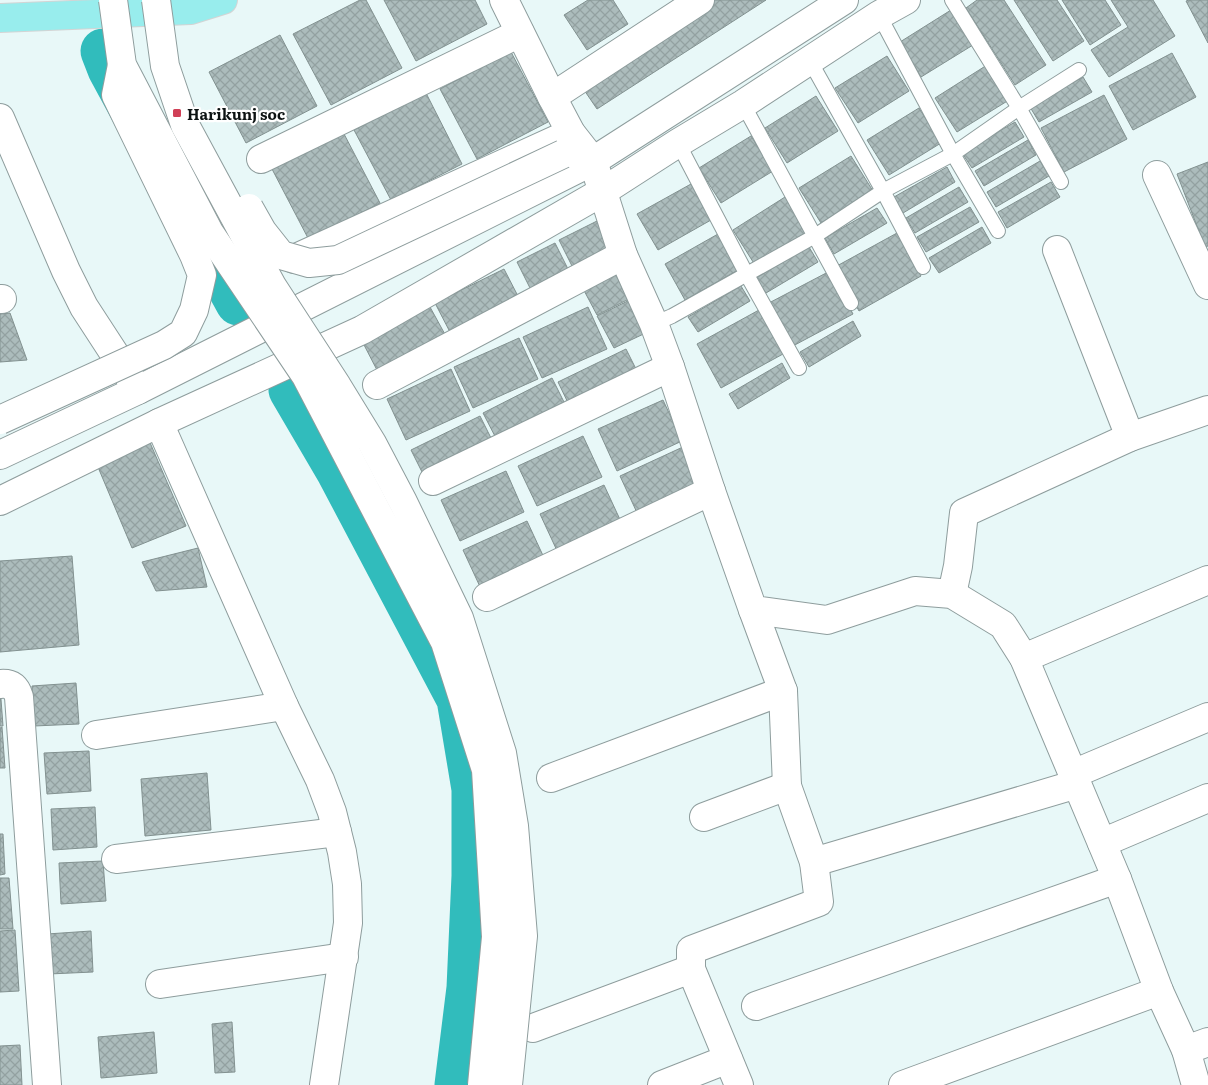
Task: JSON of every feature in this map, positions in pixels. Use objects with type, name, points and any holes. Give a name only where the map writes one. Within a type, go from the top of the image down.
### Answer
[{"type":"main road","points":[[0,18],[191,10],[223,0]]},
{"type":"street","points":[[0,420],[164,345],[183,333],[194,310],[202,275],[116,95],[122,64],[113,0]]},
{"type":"street","points":[[156,0],[165,66],[185,124],[272,286],[372,443],[404,502],[459,618],[502,753],[514,826],[523,936],[508,1085]]},
{"type":"street","points":[[504,0],[577,149],[602,192],[624,255],[654,324],[670,367],[710,491],[783,692],[787,786],[814,862],[820,902],[691,950],[691,969],[739,1085]]},
{"type":"street","points":[[552,98],[700,0]]},
{"type":"street","points":[[0,455],[138,390],[844,0]]},
{"type":"street","points":[[0,501],[159,423],[362,330],[602,192],[906,0]]},
{"type":"street","points":[[261,159],[520,33]]},
{"type":"street","points":[[122,64],[210,232],[306,376],[445,642],[486,770],[496,937],[482,1085]]},
{"type":"street","points":[[165,66],[183,75],[235,184],[262,230],[281,255],[309,263],[338,260],[577,149]]},
{"type":"street","points":[[0,118],[70,280],[84,307],[138,390]]},
{"type":"street","points":[[294,259],[577,149]]},
{"type":"street","points":[[1157,175],[1208,285]]},
{"type":"street","points":[[1057,250],[1130,437]]},
{"type":"street","points":[[377,385],[624,255]]},
{"type":"street","points":[[433,481],[670,367]]},
{"type":"street","points":[[952,594],[958,566],[964,513],[1130,437],[1208,410]]},
{"type":"street","points":[[159,423],[284,706],[320,780],[337,832],[347,884],[348,922],[324,1085]]},
{"type":"street","points":[[487,597],[710,491]]},
{"type":"street","points":[[1024,658],[1208,580]]},
{"type":"street","points":[[753,610],[827,620],[915,591],[952,594],[1002,625],[1024,658],[1117,879],[1159,991],[1197,1046],[1196,1085]]},
{"type":"street","points":[[0,684],[13,686],[19,698],[47,1085]]},
{"type":"street","points":[[551,778],[783,692]]},
{"type":"street","points":[[96,735],[284,706]]},
{"type":"street","points":[[814,862],[1075,779],[1208,717]]},
{"type":"street","points":[[704,817],[787,786]]},
{"type":"street","points":[[1102,843],[1208,798]]},
{"type":"street","points":[[116,859],[337,832]]},
{"type":"street","points":[[756,1006],[1117,879]]},
{"type":"street","points":[[160,984],[344,957]]},
{"type":"street","points":[[533,1028],[691,969]]},
{"type":"street","points":[[903,1085],[1159,991]]},
{"type":"street","points":[[662,1085],[728,1060]]},
{"type":"lane","points":[[952,0],[1061,182]]},
{"type":"lane","points":[[879,16],[953,154],[998,231]]},
{"type":"lane","points":[[810,61],[883,191],[922,267]]},
{"type":"lane","points":[[654,324],[747,275],[815,236],[883,191],[953,154],[1018,108],[1079,70]]},
{"type":"lane","points":[[743,104],[851,303]]},
{"type":"lane","points":[[678,143],[747,275],[799,368]]},
{"type":"building","points":[[360,0],[366,0],[402,68],[331,105],[293,34]]},
{"type":"building","points":[[384,0],[475,0],[487,24],[416,61]]},
{"type":"building","points":[[588,0],[613,0],[628,24],[587,50],[564,15]]},
{"type":"building","points":[[711,0],[766,0],[597,109],[580,84]]},
{"type":"building","points":[[977,0],[1004,0],[1046,65],[1015,85],[966,8]]},
{"type":"building","points":[[1014,0],[1057,0],[1084,41],[1053,61]]},
{"type":"building","points":[[1062,0],[1105,0],[1121,25],[1090,45]]},
{"type":"building","points":[[1111,0],[1153,0],[1175,36],[1109,77],[1091,50],[1128,27]]},
{"type":"building","points":[[1208,0],[1208,43],[1186,1]]},
{"type":"building","points":[[951,10],[973,45],[921,77],[900,42]]},
{"type":"building","points":[[280,35],[317,106],[246,143],[209,72]]},
{"type":"building","points":[[511,52],[548,122],[477,159],[440,89]]},
{"type":"building","points":[[1172,53],[1196,97],[1133,130],[1109,86]]},
{"type":"building","points":[[887,56],[909,91],[858,123],[835,88]]},
{"type":"building","points":[[987,65],[1009,100],[957,132],[935,98]]},
{"type":"building","points":[[1083,77],[1092,92],[1039,122],[1030,107]]},
{"type":"building","points":[[426,93],[462,164],[391,200],[354,130]]},
{"type":"building","points":[[1104,95],[1127,139],[1064,172],[1041,128]]},
{"type":"building","points":[[816,96],[838,131],[787,163],[765,128]]},
{"type":"building","points":[[919,108],[941,143],[889,175],[867,140]]},
{"type":"building","points":[[1015,122],[1024,137],[972,168],[962,153]]},
{"type":"building","points":[[343,132],[380,203],[309,240],[272,169]]},
{"type":"building","points":[[751,136],[773,171],[721,203],[699,168]]},
{"type":"building","points":[[1028,140],[1036,155],[984,186],[975,171]]},
{"type":"building","points":[[851,156],[873,191],[821,223],[799,188]]},
{"type":"building","points":[[1040,161],[1049,176],[996,207],[987,192]]},
{"type":"building","points":[[1208,162],[1208,246],[1205,247],[1177,174]]},
{"type":"building","points":[[947,167],[955,182],[903,213],[894,197]]},
{"type":"building","points":[[1051,182],[1060,197],[1007,228],[998,212]]},
{"type":"building","points":[[691,184],[711,220],[658,250],[637,214]]},
{"type":"building","points":[[959,187],[968,202],[915,233],[906,218]]},
{"type":"building","points":[[785,197],[807,232],[755,265],[733,230]]},
{"type":"building","points":[[970,207],[979,222],[926,252],[917,237]]},
{"type":"building","points":[[877,208],[887,223],[834,254],[825,238]]},
{"type":"building","points":[[597,221],[614,253],[575,272],[559,240]]},
{"type":"building","points":[[982,227],[991,243],[939,273],[929,258]]},
{"type":"building","points":[[897,233],[921,276],[859,311],[835,267]]},
{"type":"building","points":[[718,234],[738,270],[685,300],[665,264]]},
{"type":"building","points":[[555,243],[571,275],[533,294],[517,262]]},
{"type":"building","points":[[809,247],[818,262],[766,293],[756,278]]},
{"type":"building","points":[[619,264],[635,296],[597,315],[580,283]]},
{"type":"building","points":[[504,269],[520,300],[451,334],[435,303]]},
{"type":"building","points":[[830,271],[853,314],[791,347],[767,304]]},
{"type":"building","points":[[741,286],[750,301],[698,332],[688,317]]},
{"type":"building","points":[[636,297],[652,330],[614,348],[597,316]]},
{"type":"building","points":[[430,307],[447,338],[378,372],[362,341]]},
{"type":"building","points":[[588,307],[607,349],[542,378],[523,337]]},
{"type":"building","points":[[759,310],[783,354],[721,388],[697,344]]},
{"type":"building","points":[[10,313],[27,360],[0,362],[0,314]]},
{"type":"building","points":[[853,321],[861,336],[809,367],[800,352]]},
{"type":"building","points":[[519,338],[538,379],[473,408],[454,367]]},
{"type":"building","points":[[626,349],[639,375],[571,409],[558,382]]},
{"type":"building","points":[[782,363],[790,378],[738,409],[729,394]]},
{"type":"building","points":[[451,369],[470,411],[406,440],[387,399]]},
{"type":"building","points":[[552,378],[568,410],[499,444],[483,413]]},
{"type":"building","points":[[663,400],[682,441],[617,471],[598,429]]},
{"type":"building","points":[[480,416],[496,448],[427,482],[411,450]]},
{"type":"building","points":[[583,436],[602,477],[537,506],[518,466]]},
{"type":"building","points":[[148,438],[186,526],[132,548],[95,460]]},
{"type":"building","points":[[685,446],[704,487],[639,517],[620,476]]},
{"type":"building","points":[[506,471],[524,512],[460,541],[441,500]]},
{"type":"building","points":[[604,485],[623,526],[559,555],[540,514]]},
{"type":"building","points":[[527,521],[546,562],[482,591],[463,550]]},
{"type":"building","points":[[198,548],[207,587],[156,591],[142,562]]},
{"type":"building","points":[[72,556],[79,645],[0,652],[0,561]]},
{"type":"building","points":[[76,683],[79,724],[34,726],[32,686]]},
{"type":"building","points":[[0,686],[3,726],[0,726]]},
{"type":"building","points":[[2,727],[5,768],[0,768],[0,728]]},
{"type":"building","points":[[89,751],[91,791],[47,794],[44,753]]},
{"type":"building","points":[[207,773],[211,830],[145,836],[141,779]]},
{"type":"building","points":[[95,807],[97,847],[53,850],[51,809]]},
{"type":"building","points":[[0,834],[3,834],[5,874],[0,875]]},
{"type":"building","points":[[103,861],[106,901],[61,904],[59,863]]},
{"type":"building","points":[[0,878],[9,878],[13,929],[0,929]]},
{"type":"building","points":[[15,930],[19,991],[0,992],[0,931]]},
{"type":"building","points":[[91,931],[93,972],[49,974],[47,934]]},
{"type":"building","points":[[232,1022],[235,1072],[215,1073],[212,1024]]},
{"type":"building","points":[[154,1032],[157,1073],[101,1078],[98,1037]]},
{"type":"building","points":[[20,1045],[22,1085],[0,1085],[0,1046]]},
{"type":"waterway","points":[[103,51],[110,69],[137,119]]},
{"type":"waterway","points":[[198,230],[238,303]]},
{"type":"waterway","points":[[291,390],[339,472],[459,699],[474,789],[474,876],[469,988],[457,1085]]},
{"type":"place","name":"Harikunj soc","points":[[177,113]]}]
